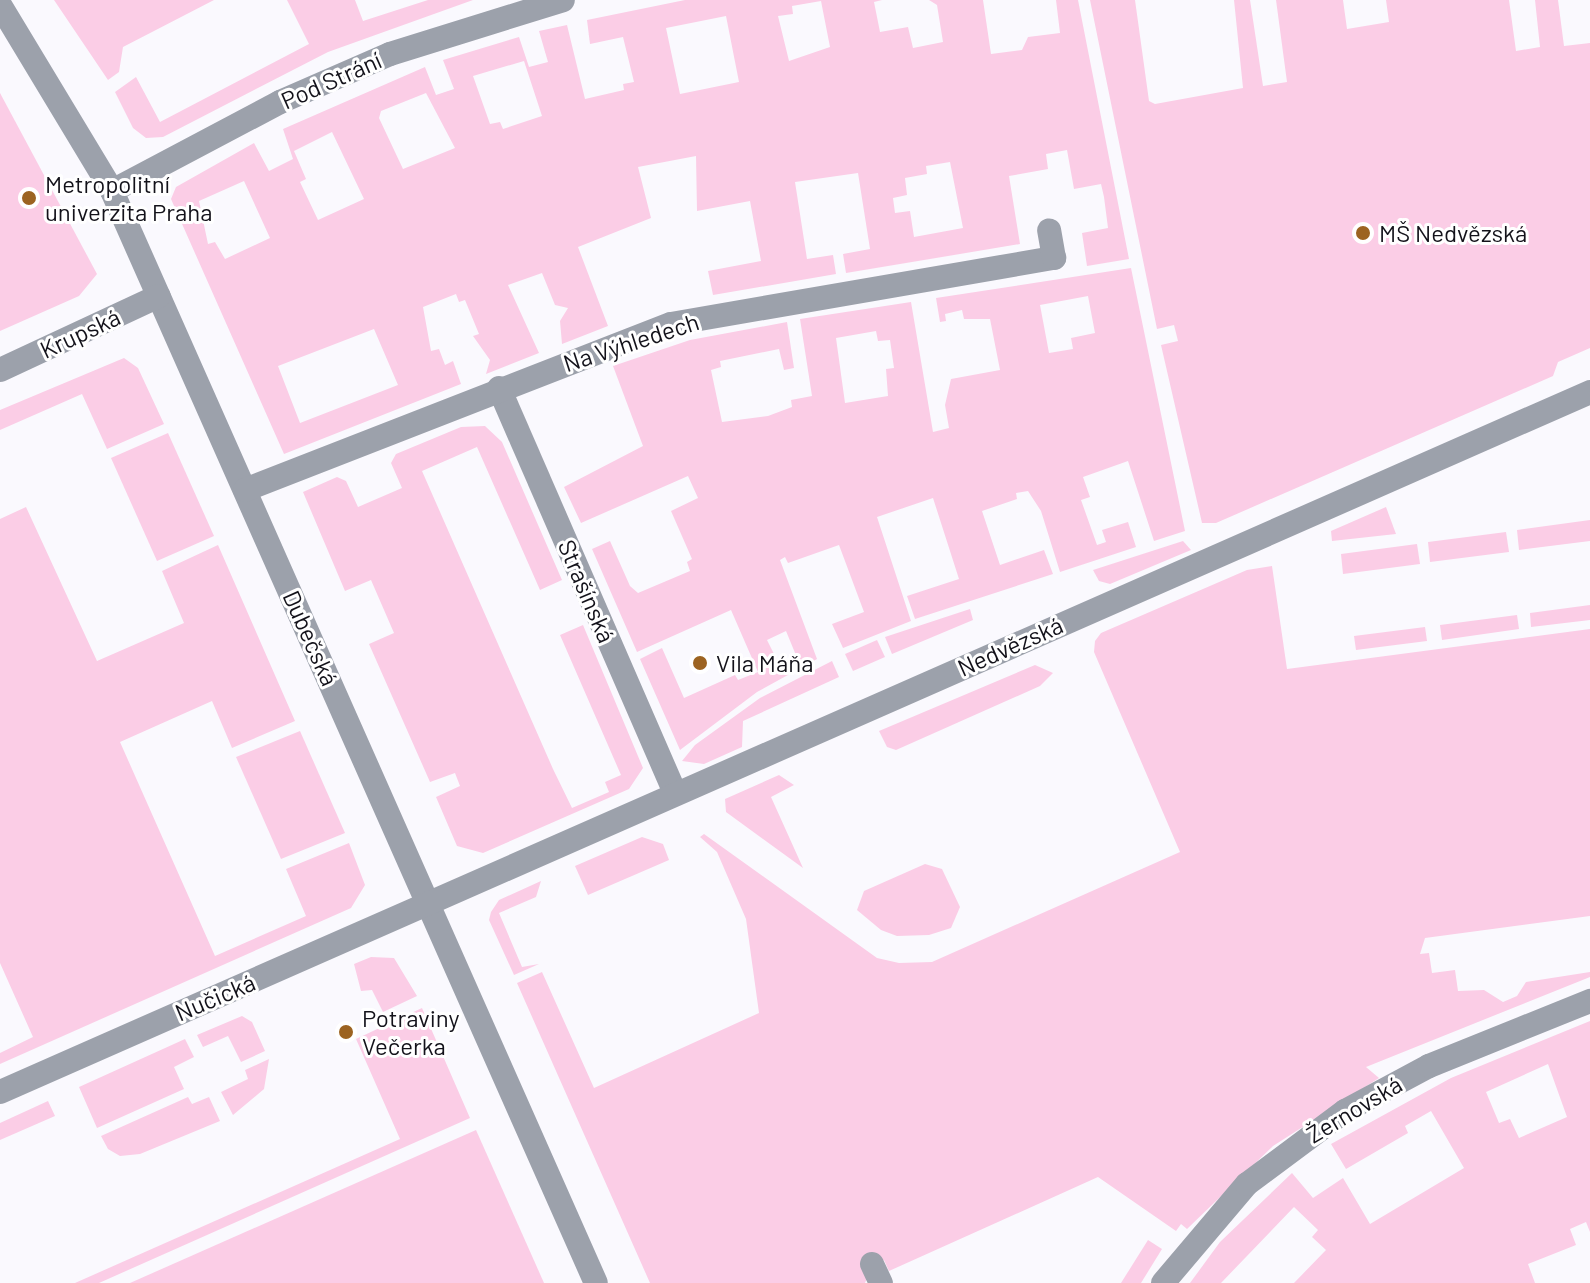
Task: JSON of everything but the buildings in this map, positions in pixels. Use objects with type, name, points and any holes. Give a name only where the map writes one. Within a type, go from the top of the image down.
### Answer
[{"type":"street","name":"Pod Strání","points":[[112,191],[280,102],[390,54],[563,0]]},
{"type":"street","name":"Dubečská","points":[[0,5],[112,191],[432,906],[596,1283]]},
{"type":"street","name":"Na Výhledech","points":[[245,490],[499,388],[671,324],[1054,258],[1049,230]]},
{"type":"street","name":"Krupská","points":[[0,370],[159,296]]},
{"type":"street","name":"Strašínská","points":[[499,388],[675,793]]},
{"type":"street","name":"Nedvězská","points":[[432,906],[675,793],[1590,392]]},
{"type":"street","name":"Nučická","points":[[0,1092],[432,906]]},
{"type":"street","name":"Žernovská","points":[[1163,1283],[1247,1184],[1345,1111],[1429,1066],[1590,1001]]},
{"type":"shaded area","points":[[54,0],[214,0],[123,47],[119,72],[108,80]]},
{"type":"shaded area","points":[[287,0],[355,0],[363,21],[428,0],[473,0],[328,52],[163,137],[146,138],[133,128],[115,92],[136,77],[160,122],[309,44]]},
{"type":"shaded area","points":[[685,0],[882,0],[874,2],[880,32],[908,27],[913,48],[943,42],[937,5],[929,0],[983,0],[991,54],[1022,50],[1028,37],[1060,33],[1056,0],[1078,0],[1129,259],[1087,266],[1082,233],[1108,228],[1104,197],[1101,184],[1074,189],[1067,150],[1046,154],[1048,169],[1009,176],[1020,244],[846,273],[843,254],[870,249],[858,173],[795,182],[807,259],[833,255],[836,274],[713,295],[708,271],[761,261],[750,201],[697,211],[696,156],[638,167],[651,218],[578,247],[608,326],[562,344],[560,321],[568,308],[555,305],[542,273],[508,285],[539,353],[486,374],[490,360],[473,336],[479,334],[465,300],[459,302],[456,294],[423,307],[431,351],[439,349],[445,365],[453,361],[461,384],[284,454],[171,199],[176,187],[254,143],[269,171],[293,159],[283,129],[425,67],[436,95],[454,89],[443,60],[519,37],[529,67],[548,62],[539,31],[567,25],[585,99],[624,90],[623,84],[634,82],[623,37],[590,44],[587,20]],"holes":[[[821,1],[830,47],[789,61],[778,16],[793,14],[792,6]],[[726,16],[739,82],[680,94],[666,28]],[[524,61],[542,116],[503,129],[500,122],[490,124],[473,76]],[[426,93],[455,148],[403,169],[379,118],[381,111]],[[332,132],[364,199],[318,220],[300,182],[306,179],[294,151]],[[950,162],[963,228],[914,237],[910,211],[895,213],[893,198],[907,195],[905,178],[927,174],[926,166]],[[244,181],[270,238],[225,259],[215,242],[208,244],[199,201]],[[374,329],[398,385],[300,423],[278,366]]]},
{"type":"shaded area","name":"MŠ Nedvězská","points":[[1090,0],[1135,0],[1149,101],[1155,104],[1243,88],[1234,0],[1250,0],[1263,86],[1287,82],[1276,0],[1343,0],[1347,29],[1389,22],[1386,0],[1509,0],[1516,51],[1540,47],[1535,0],[1558,0],[1564,46],[1590,43],[1590,348],[1558,362],[1553,376],[1216,523],[1202,523],[1161,345],[1178,341],[1174,325],[1157,329]]},
{"type":"shaded area","name":"Metropolitní univerzita Praha","points":[[0,93],[97,274],[79,296],[0,331]]},
{"type":"shaded area","points":[[1131,268],[1185,531],[1154,541],[1128,461],[1083,477],[1090,497],[1081,500],[1097,545],[1106,542],[1102,530],[1128,522],[1136,547],[1060,572],[1041,511],[1028,491],[1016,493],[1017,499],[982,511],[1000,565],[1044,550],[1053,574],[915,619],[907,596],[959,579],[933,498],[877,517],[911,621],[843,648],[832,624],[864,612],[839,545],[788,563],[785,557],[780,560],[817,659],[757,692],[680,750],[640,659],[662,648],[684,698],[735,675],[738,680],[758,672],[731,610],[637,652],[592,549],[610,541],[630,586],[638,593],[690,571],[687,562],[692,559],[671,511],[698,498],[688,476],[581,523],[564,487],[643,446],[613,366],[690,340],[787,322],[794,368],[784,370],[779,349],[720,361],[721,367],[711,370],[722,422],[768,416],[792,407],[791,400],[812,396],[800,319],[911,302],[933,432],[949,428],[945,405],[951,379],[1000,370],[990,319],[964,319],[962,310],[945,314],[946,321],[940,322],[936,298]],"holes":[[[1088,296],[1095,333],[1071,338],[1073,349],[1049,353],[1040,305]],[[876,331],[878,341],[890,340],[894,368],[886,369],[888,396],[845,403],[836,338]],[[786,631],[800,665],[784,674],[767,640]]]},
{"type":"shaded area","points":[[124,358],[138,368],[164,424],[107,449],[82,394],[0,430],[0,410]]},
{"type":"shaded area","points":[[485,426],[502,442],[562,580],[540,590],[477,447],[422,471],[553,769],[572,808],[609,792],[605,782],[621,775],[560,635],[583,625],[643,768],[629,789],[483,853],[457,846],[436,797],[460,786],[455,773],[430,782],[369,644],[394,633],[371,580],[345,591],[303,492],[337,477],[346,481],[358,507],[402,488],[391,463],[396,454],[461,427]]},
{"type":"shaded area","points":[[168,433],[214,536],[157,561],[111,458]]},
{"type":"shaded area","points":[[26,507],[97,661],[184,623],[162,571],[218,545],[295,721],[232,748],[212,701],[120,742],[215,956],[306,916],[286,869],[349,843],[365,885],[351,908],[0,1064],[0,1053],[33,1037],[0,963],[0,519]]},
{"type":"shaded area","points":[[1386,507],[1396,534],[1332,541],[1331,531]]},
{"type":"shaded area","points":[[1590,520],[1590,541],[1519,550],[1517,530]]},
{"type":"shaded area","points":[[1506,532],[1509,552],[1430,562],[1428,542]]},
{"type":"shaded area","points":[[1183,541],[1191,550],[1110,584],[1099,581],[1093,570]]},
{"type":"shaded area","points":[[1417,544],[1420,564],[1343,574],[1341,554]]},
{"type":"shaded area","points":[[1272,566],[1287,669],[1590,629],[1590,916],[1425,938],[1420,954],[1429,953],[1432,973],[1455,970],[1458,991],[1484,990],[1503,1002],[1517,996],[1526,982],[1590,972],[1590,977],[1366,1067],[1379,1078],[1273,1146],[1187,1229],[1181,1224],[1176,1231],[1098,1177],[889,1271],[884,1260],[873,1264],[865,1283],[650,1283],[517,983],[542,972],[594,1088],[759,1013],[746,919],[717,852],[700,837],[704,834],[877,958],[899,963],[932,962],[1180,852],[1094,652],[1095,641],[1101,633],[1247,570]]},
{"type":"shaded area","points":[[1590,605],[1590,620],[1531,627],[1530,613]]},
{"type":"shaded area","points":[[970,609],[973,620],[892,654],[885,637]]},
{"type":"shaded area","points":[[1517,615],[1519,629],[1442,640],[1440,625]]},
{"type":"shaded area","points":[[1425,627],[1427,641],[1356,650],[1354,636]]},
{"type":"shaded area","points":[[877,640],[885,657],[853,671],[845,654]]},
{"type":"shaded area","points":[[832,661],[839,677],[743,721],[742,747],[704,764],[682,761],[695,745],[760,698]]},
{"type":"shaded area","points":[[1035,665],[1053,673],[1040,686],[896,750],[887,747],[879,731]]},
{"type":"shaded area","points":[[300,731],[345,833],[281,859],[236,757]]},
{"type":"shaded area","points":[[779,775],[794,785],[771,797],[803,868],[726,812],[725,799]]},
{"type":"shaded area","points":[[642,837],[663,844],[669,860],[588,895],[575,866]]},
{"type":"shaded area","points":[[925,864],[942,869],[960,907],[951,928],[929,935],[897,936],[881,930],[857,910],[864,891]]},
{"type":"shaded area","points":[[541,881],[536,897],[499,913],[522,967],[539,964],[514,975],[489,920],[491,912],[499,900]]},
{"type":"shaded area","points":[[371,957],[394,958],[417,996],[383,1012],[372,990],[361,991],[354,964]]},
{"type":"shaded area","points":[[422,1008],[470,1118],[99,1283],[75,1283],[400,1139],[356,1039]]},
{"type":"shaded area","points":[[242,1016],[252,1022],[265,1051],[241,1062],[228,1036],[203,1047],[197,1035]]},
{"type":"shaded area","points":[[1590,1021],[1590,1232],[1586,1222],[1570,1229],[1576,1245],[1528,1264],[1535,1283],[1294,1283],[1326,1250],[1312,1237],[1318,1230],[1294,1207],[1221,1283],[1190,1283],[1220,1242],[1292,1173],[1313,1198],[1343,1178],[1370,1224],[1464,1168],[1431,1111],[1405,1126],[1408,1133],[1346,1169],[1331,1144],[1451,1078]],"holes":[[[1548,1064],[1567,1117],[1519,1138],[1510,1119],[1499,1123],[1486,1092]]]},
{"type":"shaded area","points":[[185,1039],[194,1057],[174,1067],[184,1089],[97,1128],[79,1087]]},
{"type":"shaded area","points":[[269,1059],[264,1089],[233,1115],[221,1092],[248,1079],[245,1070]]},
{"type":"shaded area","points":[[188,1097],[192,1104],[209,1097],[220,1121],[140,1154],[120,1156],[108,1149],[101,1136]]},
{"type":"shaded area","points":[[48,1101],[55,1116],[0,1140],[0,1123]]},
{"type":"shaded area","points":[[476,1130],[544,1283],[130,1283]]},
{"type":"shaded area","points":[[1148,1240],[1162,1249],[1141,1283],[1121,1283]]},
{"type":"place","name":"Metropolitní univerzita Praha","points":[[29,198]]},
{"type":"place","name":"MŠ Nedvězská","points":[[1363,233]]},
{"type":"place","name":"Vila Máňa","points":[[700,663]]},
{"type":"place","name":"Potraviny Večerka","points":[[346,1032]]}]
